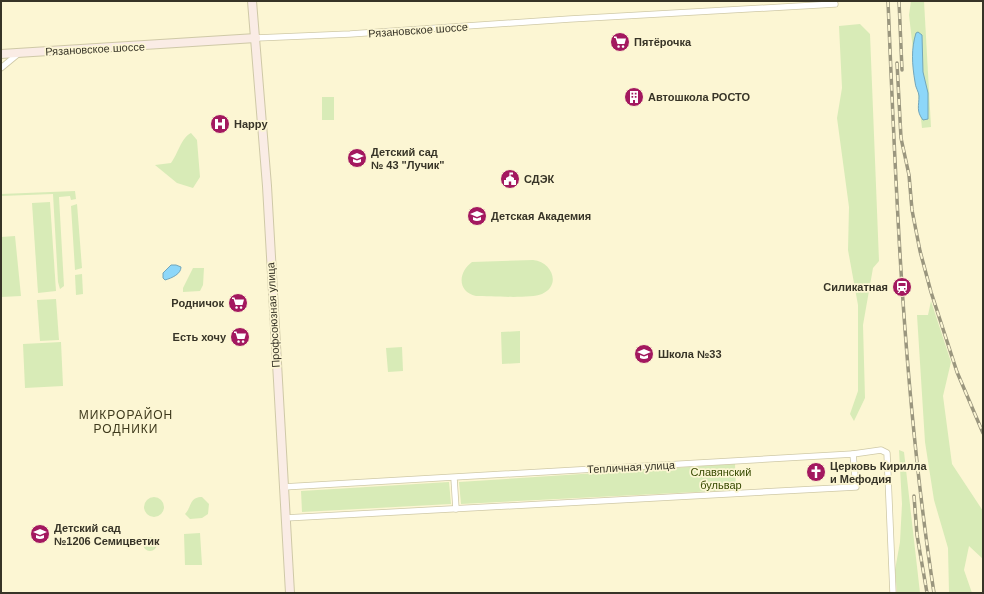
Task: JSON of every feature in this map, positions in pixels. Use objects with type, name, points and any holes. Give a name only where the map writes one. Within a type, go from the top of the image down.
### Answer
[{"type":"main road","name":"Профсоюзная улица","points":[[252,1],[267,186],[290,593]]},
{"type":"main road","name":"Рязановское шоссе","points":[[1,54],[256,38]]},
{"type":"street","name":"Рязановское шоссе","points":[[256,38],[350,34],[570,19],[835,4]]},
{"type":"street","points":[[1,68],[18,54]]},
{"type":"street","name":"Тепличная улица","points":[[283,487],[853,454],[881,450],[887,453],[893,593]]},
{"type":"street","points":[[285,518],[856,487],[853,454]]},
{"type":"street","points":[[454,478],[456,509]]},
{"type":"green space","points":[[911,1],[924,1],[931,127],[922,128],[909,15]]},
{"type":"green space","points":[[860,24],[870,34],[879,261],[873,268],[863,325],[865,398],[854,421],[850,414],[858,391],[858,305],[848,250],[849,207],[837,118],[842,88],[839,26]]},
{"type":"green space","points":[[322,97],[334,97],[334,120],[322,120]]},
{"type":"green space","points":[[191,133],[197,140],[200,177],[193,188],[177,183],[155,165],[171,163],[182,142]]},
{"type":"green space","points":[[75,191],[76,199],[71,200],[70,196],[59,197],[64,286],[60,289],[58,282],[53,194],[1,196],[1,194]]},
{"type":"green space","points":[[50,202],[56,291],[38,293],[32,203]]},
{"type":"green space","points":[[77,204],[82,268],[75,270],[71,206]]},
{"type":"green space","points":[[15,236],[21,296],[1,297],[1,237]]},
{"type":"green space","points":[[533,260],[546,265],[552,275],[553,280],[551,286],[542,294],[536,296],[519,297],[476,296],[470,294],[463,286],[462,276],[467,266],[472,262]]},
{"type":"green space","points":[[193,268],[204,268],[203,285],[200,291],[183,292],[183,288]]},
{"type":"green space","points":[[82,274],[83,294],[76,295],[75,275]]},
{"type":"green space","points":[[56,299],[59,340],[40,341],[37,300]]},
{"type":"green space","points":[[931,301],[951,362],[943,396],[952,464],[983,511],[983,559],[969,546],[964,570],[972,593],[949,593],[948,548],[934,500],[925,442],[917,315],[928,315]]},
{"type":"green space","points":[[520,331],[520,363],[502,364],[501,332]]},
{"type":"green space","points":[[61,342],[63,386],[25,388],[23,344]]},
{"type":"green space","points":[[402,347],[403,371],[388,372],[386,348]]},
{"type":"green space","points":[[899,450],[904,452],[920,593],[897,593],[895,570],[900,542],[902,504]]},
{"type":"green space","name":"Славянский бульвар","points":[[735,464],[736,490],[461,504],[459,482]]},
{"type":"green space","points":[[449,482],[451,504],[302,512],[301,491]]},
{"type":"green space","points":[[154,497],[161,500],[164,507],[161,514],[154,517],[147,514],[144,507],[147,500]]},
{"type":"green space","points":[[202,497],[209,504],[208,514],[202,518],[190,519],[185,514],[195,499]]},
{"type":"green space","points":[[200,533],[202,565],[185,565],[184,534]]},
{"type":"green space","points":[[147,537],[153,537],[157,541],[157,547],[153,551],[147,551],[143,547],[143,541]]},
{"type":"water","points":[[918,32],[922,35],[923,72],[928,93],[928,119],[923,120],[918,108],[919,94],[915,84],[913,63],[913,45],[916,33]]},
{"type":"water","points":[[171,265],[181,267],[181,269],[176,275],[165,280],[163,278],[163,273]]},
{"type":"railway","points":[[888,1],[894,149],[908,372],[915,446],[934,593]]},
{"type":"railway","points":[[899,1],[902,70]]},
{"type":"railway","points":[[897,63],[901,138],[909,175],[912,210],[920,251],[931,292],[957,372],[983,433]]},
{"type":"railway","points":[[914,496],[917,535],[927,593]]},
{"type":"place","name":"Пятёрочка","points":[[620,42]]},
{"type":"place","name":"Автошкола РОСТО","points":[[634,97]]},
{"type":"place","name":"Happy","points":[[220,124]]},
{"type":"place","name":"Детский сад № 43 \"Лучик\"","points":[[357,158]]},
{"type":"place","name":"СДЭК","points":[[510,179]]},
{"type":"place","name":"Детская Академия","points":[[477,216]]},
{"type":"place","name":"Силикатная","points":[[902,287]]},
{"type":"place","name":"Родничок","points":[[238,303]]},
{"type":"place","name":"Есть хочу","points":[[240,337]]},
{"type":"place","name":"Школа №33","points":[[644,354]]},
{"type":"place","name":"Церковь Кирилла и Мефодия","points":[[816,472]]},
{"type":"place","name":"Детский сад №1206 Семицветик","points":[[40,534]]},
{"type":"district","name":"МИКРОРАЙОН РОДНИКИ","points":[[126,422]]}]
